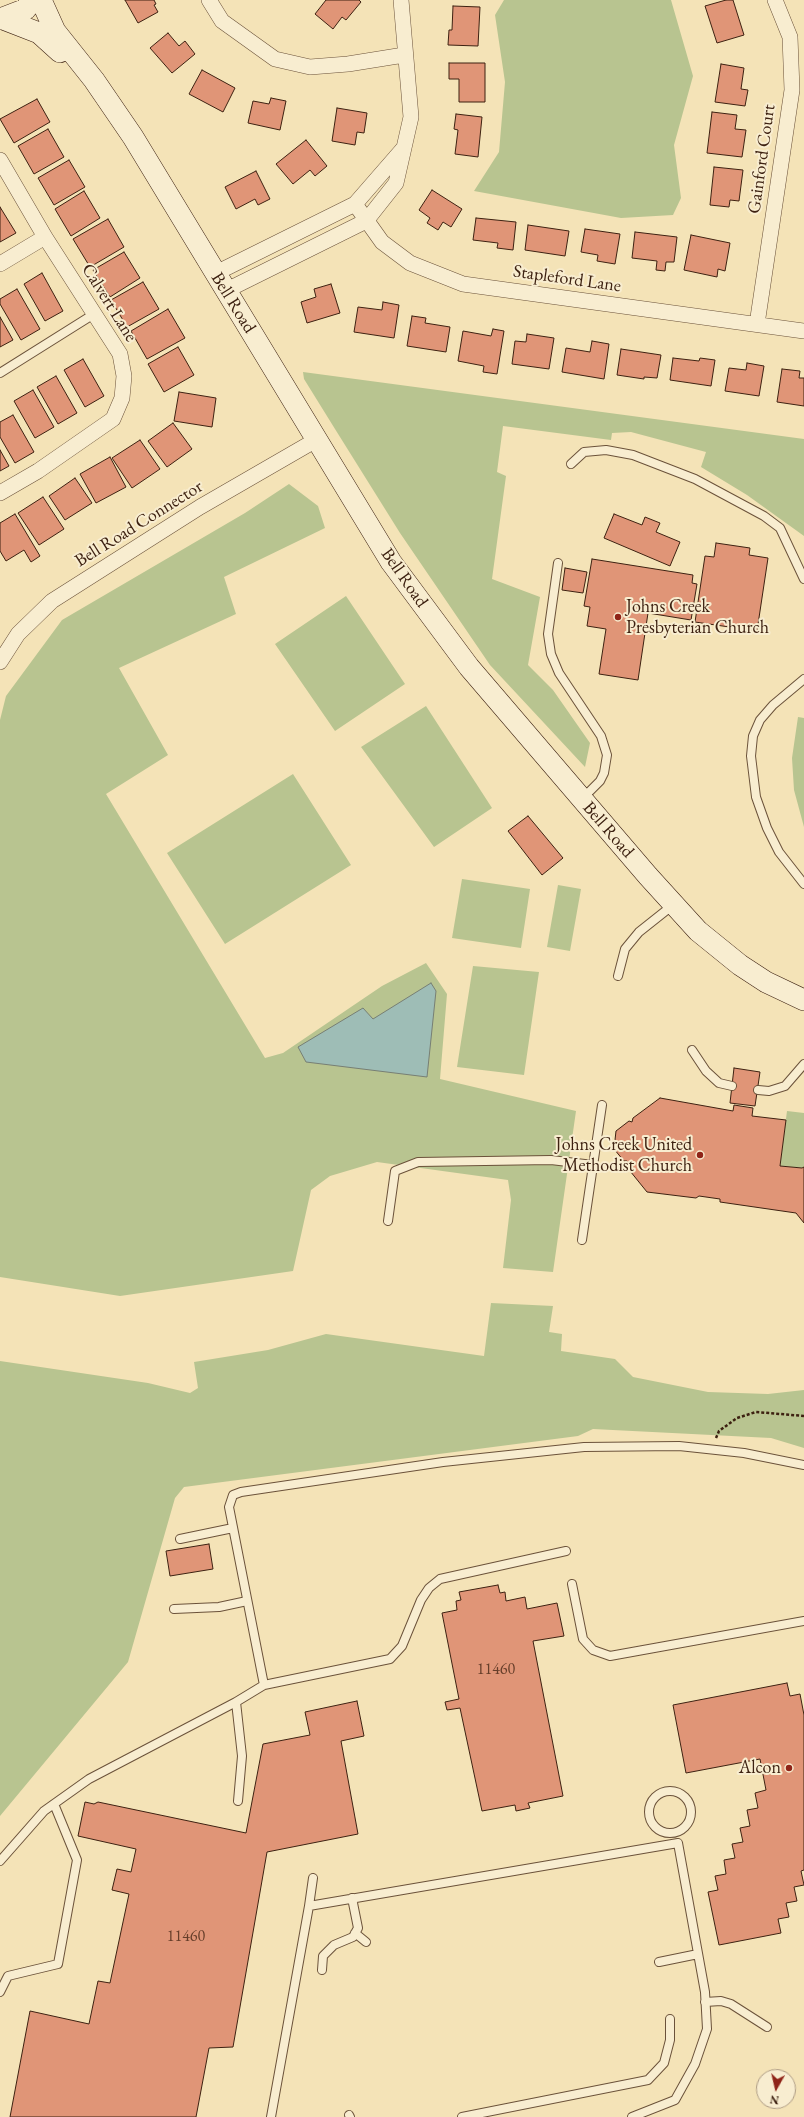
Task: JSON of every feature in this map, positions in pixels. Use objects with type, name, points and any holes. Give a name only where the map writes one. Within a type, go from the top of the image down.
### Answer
[{"type":"street","name":"Bell Road","points":[[1,19],[26,9],[31,0]]},
{"type":"street","name":"Bell Road","points":[[41,0],[55,31],[94,80],[133,137],[214,274],[391,562],[459,655],[582,800],[673,904],[709,941],[740,965],[766,982],[804,1000]]},
{"type":"street","points":[[209,0],[222,21],[275,59],[310,67],[348,64],[404,55]]},
{"type":"street","points":[[225,291],[366,221],[396,183],[411,117],[404,55],[401,0]]},
{"type":"street","name":"Gainford Court","points":[[757,324],[792,90],[790,37],[775,0]]},
{"type":"street","name":"Bell Road","points":[[1,19],[39,33],[94,80]]},
{"type":"street","points":[[214,274],[355,204],[404,148]]},
{"type":"street","name":"Calvert Lane","points":[[0,493],[38,471],[113,419],[122,398],[124,376],[120,354],[1,165]]},
{"type":"street","name":"Stapleford Lane","points":[[355,204],[382,242],[410,263],[463,284],[804,331]]},
{"type":"street","points":[[0,264],[45,237]]},
{"type":"street","points":[[287,237],[295,256]]},
{"type":"street","name":"Bell Road Connector","points":[[0,662],[18,634],[52,601],[200,507],[316,440]]},
{"type":"lane","points":[[0,373],[94,314]]},
{"type":"lane","points":[[571,464],[584,452],[606,450],[633,455],[695,479],[764,516],[780,528],[804,579]]},
{"type":"lane","points":[[558,563],[548,634],[551,654],[558,673],[601,736],[607,756],[604,774],[600,781],[582,800]]},
{"type":"lane","points":[[804,679],[766,712],[753,736],[751,752],[754,788],[762,817],[779,852],[804,884]]},
{"type":"lane","points":[[618,976],[625,949],[639,932],[673,904]]},
{"type":"lane","points":[[692,1050],[706,1071],[719,1083],[732,1086]]},
{"type":"lane","points":[[758,1090],[769,1091],[785,1086],[804,1064]]},
{"type":"lane","points":[[582,1240],[602,1105]]},
{"type":"lane","points":[[388,1221],[395,1171],[418,1162],[551,1160],[593,1165]]},
{"type":"lane","points":[[264,1685],[230,1507],[230,1500],[234,1495],[241,1492],[443,1462],[584,1447],[659,1446],[709,1450],[764,1456],[804,1465]]},
{"type":"lane","points":[[180,1539],[234,1528]]},
{"type":"lane","points":[[0,1861],[44,1811],[89,1779],[236,1702],[264,1685],[390,1659],[402,1646],[421,1600],[429,1588],[440,1579],[566,1551]]},
{"type":"lane","points":[[572,1584],[583,1639],[593,1650],[610,1656],[804,1621]]},
{"type":"lane","points":[[174,1609],[219,1607],[248,1601]]},
{"type":"lane","points":[[236,1702],[242,1756],[238,1801]]},
{"type":"lane","points":[[667,1791],[680,1794],[686,1798],[691,1811],[687,1824],[676,1832],[670,1833],[657,1828],[650,1817],[651,1804],[660,1794],[667,1791]]},
{"type":"lane","points":[[0,1992],[8,1976],[58,1964],[77,1860],[54,1804]]},
{"type":"lane","points":[[632,2117],[675,2100],[695,2064],[707,2029],[705,2002],[698,1954],[676,1832]]},
{"type":"lane","points":[[309,1906],[678,1843]]},
{"type":"lane","points":[[271,2117],[313,1878]]},
{"type":"lane","points":[[322,1970],[323,1956],[334,1945],[353,1937],[356,1933],[358,1928],[352,1898]]},
{"type":"lane","points":[[356,1933],[366,1942]]},
{"type":"lane","points":[[659,1962],[698,1954]]},
{"type":"lane","points":[[705,2002],[721,2001],[731,2004],[767,2026]]},
{"type":"lane","points":[[462,2117],[500,2114],[648,2080],[664,2063],[670,2040],[670,2019]]},
{"type":"path","points":[[709,1450],[719,1431],[737,1418],[756,1412],[804,1416]]},
{"type":"green space","points":[[504,0],[671,0],[693,76],[674,145],[681,198],[673,215],[621,218],[474,191],[499,152],[505,82],[495,15]]},
{"type":"green space","points":[[303,372],[804,439],[804,536],[747,495],[701,467],[706,452],[631,432],[612,433],[611,440],[503,426],[497,472],[506,476],[492,579],[540,597],[528,665],[553,690],[590,743],[585,767],[490,665],[400,533],[304,379]]},
{"type":"green space","points":[[289,484],[318,506],[325,528],[224,577],[236,614],[119,668],[168,755],[106,794],[265,1058],[283,1053],[382,986],[426,963],[447,994],[440,1079],[576,1111],[553,1272],[503,1268],[511,1200],[508,1180],[377,1162],[330,1176],[311,1190],[293,1271],[120,1296],[0,1277],[0,720],[6,696],[62,620],[245,513]]},
{"type":"green space","points":[[346,596],[405,684],[335,731],[275,644]]},
{"type":"green space","points":[[426,706],[492,808],[434,847],[361,747]]},
{"type":"green space","points":[[798,717],[804,718],[804,827],[794,790],[792,758]]},
{"type":"green space","points":[[293,774],[351,865],[225,944],[167,853]]},
{"type":"green space","points":[[462,879],[530,889],[521,948],[452,938]]},
{"type":"green space","points":[[558,885],[581,889],[570,951],[547,947]]},
{"type":"green space","points":[[473,966],[539,972],[524,1075],[457,1067]]},
{"type":"green space","points":[[787,1111],[804,1113],[804,1167],[802,1168],[780,1166]]},
{"type":"green space","points":[[491,1303],[553,1306],[549,1332],[562,1334],[561,1351],[615,1359],[633,1377],[708,1392],[768,1394],[804,1390],[804,1448],[771,1438],[593,1429],[578,1436],[184,1487],[175,1498],[128,1662],[0,1816],[0,1361],[148,1383],[190,1393],[198,1388],[194,1362],[268,1350],[326,1334],[484,1356]]},
{"type":"water","points":[[431,983],[436,991],[427,1077],[306,1062],[298,1047],[363,1008],[373,1019]]},
{"type":"building","points":[[125,0],[154,0],[156,4],[154,5],[158,12],[138,23]]},
{"type":"building","points":[[326,0],[359,0],[361,2],[346,20],[342,17],[333,29],[315,14]]},
{"type":"building","points":[[726,0],[733,0],[744,35],[717,43],[705,6]]},
{"type":"building","points":[[453,6],[480,7],[478,46],[448,45],[449,30],[452,30]]},
{"type":"building","points":[[168,33],[179,46],[185,41],[195,54],[172,73],[150,48]]},
{"type":"building","points":[[449,63],[485,63],[485,102],[459,102],[459,79],[449,79]]},
{"type":"building","points":[[721,64],[744,68],[741,89],[748,90],[745,106],[715,102]]},
{"type":"building","points":[[202,70],[235,88],[223,112],[189,94]]},
{"type":"building","points":[[271,98],[286,101],[280,130],[248,123],[253,101],[269,104]]},
{"type":"building","points":[[37,99],[50,122],[14,143],[0,119]]},
{"type":"building","points":[[337,108],[367,113],[364,133],[357,132],[355,145],[332,141]]},
{"type":"building","points":[[712,112],[737,115],[735,129],[746,130],[742,157],[707,153]]},
{"type":"building","points":[[456,114],[482,117],[478,157],[455,154],[458,130],[454,129]]},
{"type":"building","points":[[48,129],[64,157],[34,174],[18,146]]},
{"type":"building","points":[[306,140],[327,166],[315,176],[310,170],[293,184],[276,164]]},
{"type":"building","points":[[69,160],[85,187],[54,205],[38,178]]},
{"type":"building","points":[[714,167],[743,170],[739,201],[730,200],[729,207],[710,205]]},
{"type":"building","points":[[256,171],[270,199],[258,205],[255,199],[236,209],[225,187]]},
{"type":"building","points":[[432,190],[462,209],[451,227],[443,222],[438,230],[427,223],[430,218],[419,210]]},
{"type":"building","points":[[84,191],[100,218],[71,236],[55,209]]},
{"type":"building","points":[[0,207],[16,233],[0,242]]},
{"type":"building","points":[[476,218],[516,222],[513,250],[497,248],[498,243],[473,240]]},
{"type":"building","points":[[108,219],[124,247],[90,267],[73,239]]},
{"type":"building","points":[[528,225],[569,231],[565,256],[525,250]]},
{"type":"building","points":[[585,229],[620,234],[615,264],[597,261],[598,255],[581,252]]},
{"type":"building","points":[[635,232],[677,237],[674,262],[666,262],[665,271],[656,270],[657,261],[632,258]]},
{"type":"building","points":[[691,235],[730,243],[725,271],[718,269],[717,277],[684,270]]},
{"type":"building","points":[[124,252],[140,278],[110,297],[93,270]]},
{"type":"building","points":[[42,273],[63,311],[45,321],[24,284]]},
{"type":"building","points":[[143,282],[159,309],[127,327],[111,300]]},
{"type":"building","points":[[331,284],[340,313],[307,323],[301,302],[316,297],[314,289]]},
{"type":"building","points":[[17,289],[40,329],[21,340],[0,304],[0,299]]},
{"type":"building","points":[[383,302],[399,305],[394,338],[354,332],[358,307],[382,310]]},
{"type":"building","points":[[168,309],[185,338],[147,359],[131,331]]},
{"type":"building","points":[[412,316],[426,318],[425,323],[450,327],[446,352],[407,346]]},
{"type":"building","points":[[0,317],[13,340],[0,347]]},
{"type":"building","points":[[493,329],[504,331],[497,374],[483,372],[484,366],[458,361],[463,331],[491,336]]},
{"type":"building","points":[[527,334],[554,338],[549,369],[512,364],[515,341],[526,342]]},
{"type":"building","points":[[592,341],[609,344],[604,379],[562,372],[566,348],[590,352]]},
{"type":"building","points":[[178,347],[194,375],[164,392],[148,364]]},
{"type":"building","points":[[621,349],[661,355],[657,378],[644,377],[644,379],[617,375]]},
{"type":"building","points":[[673,358],[699,361],[700,358],[715,360],[711,386],[670,380]]},
{"type":"building","points":[[83,359],[104,396],[85,407],[64,370]]},
{"type":"building","points":[[747,363],[764,366],[759,396],[725,391],[729,368],[746,370]]},
{"type":"building","points":[[782,369],[800,371],[799,378],[804,378],[804,406],[777,402]]},
{"type":"building","points":[[56,376],[77,413],[58,424],[37,387]]},
{"type":"building","points":[[33,390],[54,427],[35,438],[14,401]]},
{"type":"building","points":[[179,392],[216,398],[212,427],[174,421]]},
{"type":"building","points":[[13,415],[34,452],[15,463],[0,437],[0,422]]},
{"type":"building","points":[[173,423],[192,449],[167,467],[148,441]]},
{"type":"building","points":[[140,440],[160,469],[132,488],[112,458]]},
{"type":"building","points":[[0,450],[9,466],[0,471]]},
{"type":"building","points":[[110,457],[126,487],[96,503],[80,474]]},
{"type":"building","points":[[75,478],[92,503],[65,520],[49,496]]},
{"type":"building","points":[[43,497],[64,529],[39,545],[18,513]]},
{"type":"building","points":[[15,514],[40,556],[31,562],[24,550],[6,561],[0,551],[0,523]]},
{"type":"building","points":[[614,514],[642,525],[645,517],[660,523],[656,532],[680,542],[670,566],[604,538]]},
{"type":"building","points":[[716,543],[750,548],[749,555],[768,558],[757,631],[695,622],[705,556],[714,557]]},
{"type":"building","name":"Johns Creek Presbyterian Church","points":[[592,559],[693,575],[692,583],[697,584],[691,620],[648,613],[638,680],[599,674],[606,629],[587,626],[590,607],[584,606]]},
{"type":"building","points":[[565,568],[587,572],[583,593],[562,590]]},
{"type":"building","points":[[528,816],[563,858],[542,875],[508,831]]},
{"type":"building","points":[[734,1068],[760,1072],[755,1106],[730,1103]]},
{"type":"building","name":"Johns Creek United Methodist Church","points":[[660,1098],[733,1111],[734,1105],[753,1108],[752,1116],[786,1120],[780,1166],[804,1167],[804,1223],[796,1213],[720,1202],[720,1199],[699,1196],[696,1198],[647,1192],[626,1166],[627,1161],[624,1161],[614,1149],[616,1131],[629,1121],[632,1122],[633,1118]]},
{"type":"building","points":[[209,1544],[213,1569],[170,1576],[166,1551]]},
{"type":"building","points":[[498,1585],[500,1593],[505,1592],[506,1601],[525,1597],[527,1609],[557,1603],[564,1636],[533,1641],[563,1796],[528,1803],[530,1808],[516,1811],[515,1805],[482,1811],[460,1708],[447,1710],[445,1702],[459,1699],[442,1613],[457,1610],[456,1601],[461,1600],[459,1592]]},
{"type":"building","points":[[787,1683],[790,1696],[800,1694],[804,1715],[804,1870],[801,1871],[804,1885],[794,1887],[797,1901],[786,1903],[789,1917],[778,1919],[781,1933],[719,1945],[708,1892],[718,1890],[715,1876],[726,1874],[724,1860],[735,1858],[732,1844],[743,1842],[740,1828],[750,1826],[747,1810],[758,1808],[755,1793],[766,1790],[760,1759],[686,1773],[673,1705]]},
{"type":"building","points":[[357,1701],[364,1736],[341,1741],[358,1834],[267,1852],[233,2047],[209,2048],[196,2117],[10,2117],[30,2011],[89,2024],[98,1981],[110,1983],[129,1894],[112,1890],[117,1869],[131,1872],[136,1849],[78,1836],[85,1802],[94,1804],[98,1802],[246,1833],[263,1744],[310,1735],[305,1712]]},
{"type":"place","name":"Johns Creek Presbyterian Church","points":[[618,617]]},
{"type":"place","name":"Johns Creek United Methodist Church","points":[[700,1155]]},
{"type":"place","name":"Alcon","points":[[789,1768]]}]
